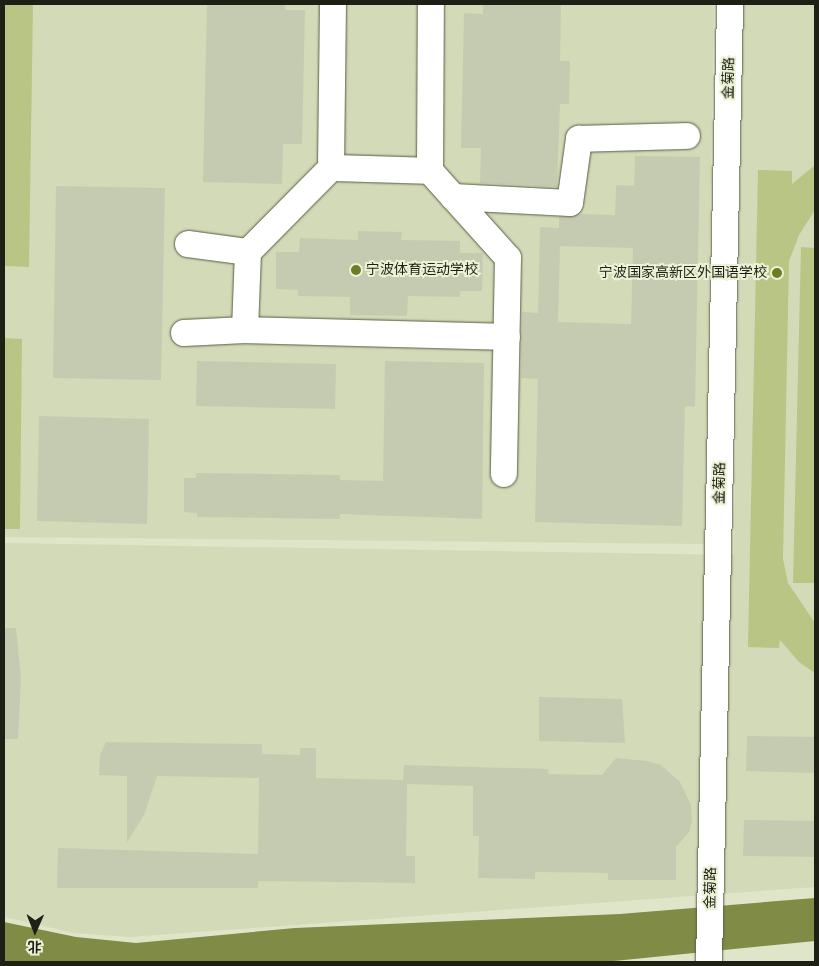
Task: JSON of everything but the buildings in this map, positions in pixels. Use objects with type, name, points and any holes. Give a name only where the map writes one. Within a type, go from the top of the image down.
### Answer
[{"type":"street","points":[[245,330],[248,252],[331,168],[333,4]]},
{"type":"street","points":[[431,4],[430,171],[508,258],[504,474]]},
{"type":"street","name":"金菊路","points":[[710,962],[730,4]]},
{"type":"street","points":[[453,197],[570,203],[579,140],[687,136]]},
{"type":"street","points":[[331,168],[430,171]]},
{"type":"street","points":[[188,244],[248,252]]},
{"type":"street","points":[[184,333],[245,330],[507,337]]},
{"type":"shaded area","name":"宁波体育运动学校","points":[[4,4],[714,4],[704,544],[4,537]]},
{"type":"shaded area","points":[[4,4],[33,4],[29,267],[4,266]]},
{"type":"shaded area","name":"宁波国家高新区外国语学校","points":[[743,4],[815,4],[815,887],[130,937],[74,933],[4,917],[4,543],[734,555]]},
{"type":"shaded area","points":[[815,165],[815,210],[799,235],[789,261],[783,559],[788,583],[815,623],[815,673],[799,662],[780,640],[779,648],[748,647],[758,170],[792,171],[792,184]]},
{"type":"shaded area","points":[[801,247],[815,248],[815,583],[793,583]]},
{"type":"shaded area","points":[[4,338],[22,339],[20,529],[4,529]]},
{"type":"shaded area","points":[[815,898],[815,941],[604,962],[4,961],[4,922],[76,937],[136,943],[295,928],[620,914]]},
{"type":"place","name":"宁波体育运动学校","points":[[356,270]]},
{"type":"place","name":"宁波国家高新区外国语学校","points":[[777,273]]}]
